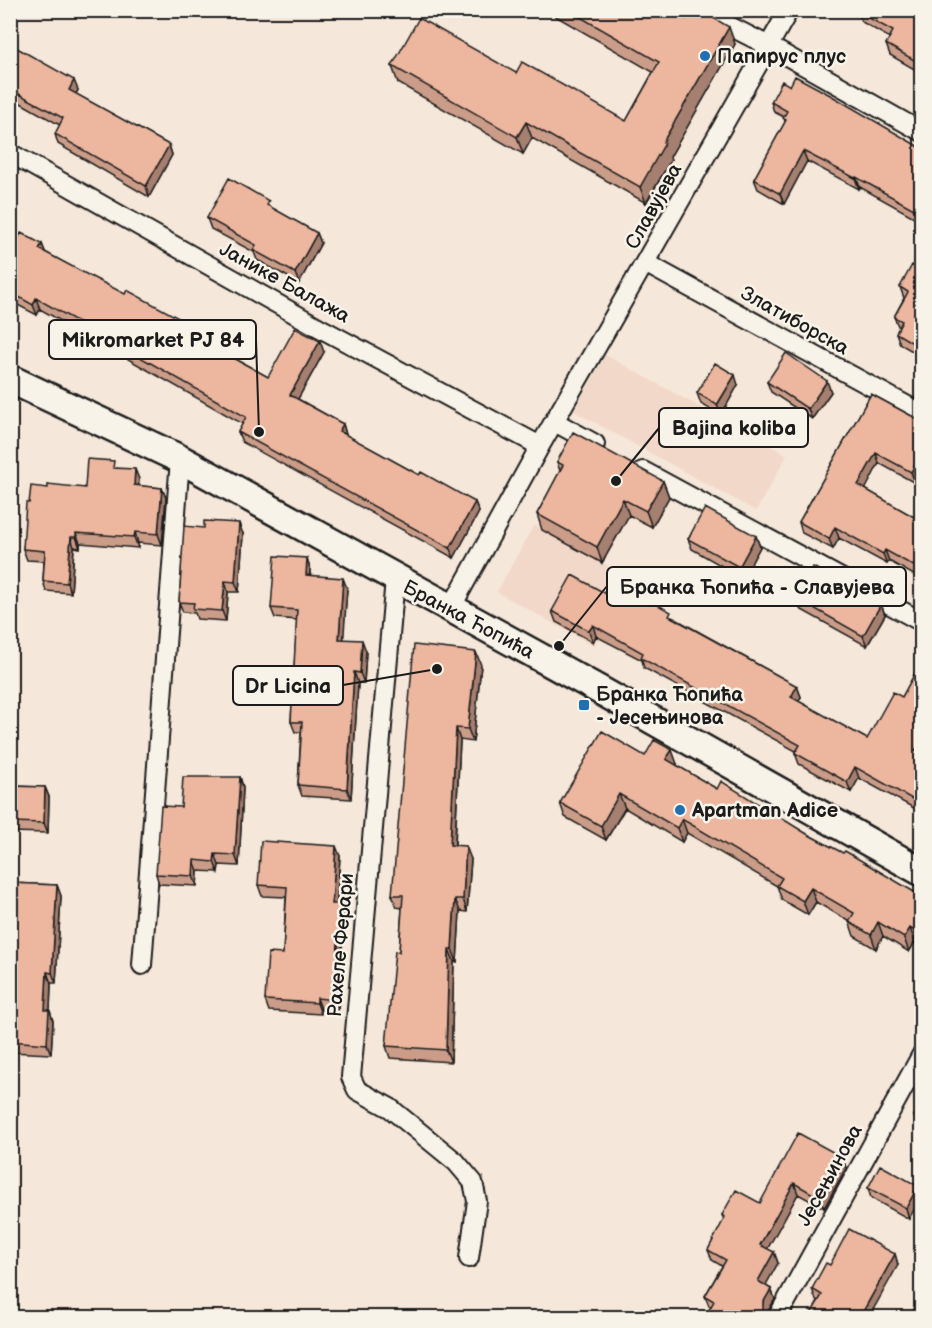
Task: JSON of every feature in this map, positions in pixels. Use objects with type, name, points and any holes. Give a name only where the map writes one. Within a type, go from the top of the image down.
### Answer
[{"type":"street","points":[[698,10],[769,46],[921,132]]},
{"type":"street","name":"Славујева","points":[[451,608],[540,446],[789,10]]},
{"type":"street","name":"Јанике Балажа","points":[[10,153],[310,322],[540,446]]},
{"type":"street","name":"Златиборска","points":[[646,264],[921,414]]},
{"type":"street","name":"Бранка Ћопића","points":[[10,379],[180,459],[921,872]]},
{"type":"street","points":[[555,422],[607,451]]},
{"type":"street","points":[[142,965],[180,459]]},
{"type":"street","points":[[628,462],[921,622]]},
{"type":"street","name":"Рахеле Ферари","points":[[395,579],[351,1077],[357,1090],[390,1108],[456,1162],[473,1182],[477,1201],[469,1258]]},
{"type":"street","name":"Јесењинова","points":[[777,1317],[921,1054]]},
{"type":"shaded area","points":[[605,355],[787,455],[756,511],[574,411]]},
{"type":"shaded area","points":[[534,525],[631,579],[594,646],[497,592]]},
{"type":"building","points":[[568,10],[671,10],[686,19],[690,10],[700,10],[729,27],[640,187],[526,122],[517,137],[392,66],[419,18],[516,73],[522,62],[626,121],[659,62]]},
{"type":"building","points":[[859,10],[921,10],[921,64],[886,44],[893,31],[858,12]]},
{"type":"building","points":[[10,44],[74,80],[69,90],[169,145],[146,186],[55,134],[63,118],[10,89]]},
{"type":"building","points":[[795,76],[921,148],[921,213],[803,151],[780,194],[754,179],[786,120],[783,118],[787,111],[771,102],[782,81],[790,86]]},
{"type":"building","points":[[229,178],[269,201],[267,205],[317,233],[295,273],[253,250],[256,245],[207,218]]},
{"type":"building","points":[[21,233],[42,244],[39,249],[125,294],[127,290],[219,340],[215,348],[268,377],[295,328],[320,341],[290,395],[343,424],[339,431],[419,475],[421,472],[475,502],[450,548],[238,432],[246,417],[36,298],[33,305],[10,292],[10,252]]},
{"type":"building","points":[[912,265],[921,270],[921,348],[896,333],[902,321],[894,317],[908,292],[900,287]]},
{"type":"building","points":[[786,353],[827,381],[808,409],[767,382]]},
{"type":"building","points":[[715,363],[735,375],[717,405],[697,393]]},
{"type":"building","points":[[871,394],[921,421],[921,453],[911,472],[876,453],[858,485],[921,521],[921,570],[885,550],[883,554],[835,527],[829,539],[799,522]]},
{"type":"building","points":[[573,432],[663,481],[646,511],[623,499],[597,547],[537,514],[563,465],[557,462]]},
{"type":"building","points":[[87,459],[114,461],[113,468],[135,469],[134,485],[162,488],[158,534],[135,532],[134,537],[76,533],[76,537],[71,537],[67,583],[43,581],[45,551],[23,549],[26,503],[29,503],[31,486],[48,488],[48,484],[85,488]]},
{"type":"building","points":[[705,508],[756,536],[739,567],[688,539]]},
{"type":"building","points":[[204,521],[239,523],[235,582],[225,581],[222,611],[193,609],[194,603],[179,602],[184,526],[204,528]]},
{"type":"building","points":[[275,556],[307,558],[306,575],[343,578],[339,639],[362,640],[360,673],[354,672],[347,789],[298,785],[302,722],[291,722],[297,610],[271,608]]},
{"type":"building","points":[[813,567],[881,604],[863,636],[796,598]]},
{"type":"building","points":[[572,575],[621,602],[626,593],[636,598],[638,594],[671,612],[669,616],[797,686],[791,697],[867,739],[893,692],[902,697],[921,662],[921,740],[915,751],[921,755],[921,804],[855,767],[847,782],[795,753],[800,745],[641,658],[643,653],[593,625],[589,631],[552,611]]},
{"type":"building","points":[[414,645],[476,652],[468,729],[456,728],[450,845],[466,846],[463,899],[455,899],[452,949],[449,949],[446,1050],[386,1046],[395,951],[399,952],[403,895],[392,895]]},
{"type":"building","points":[[602,731],[645,756],[654,740],[672,750],[666,759],[717,789],[721,781],[807,834],[843,853],[845,851],[921,896],[921,935],[910,928],[904,938],[878,922],[871,935],[849,922],[854,913],[811,888],[803,901],[777,886],[782,878],[682,819],[677,828],[619,794],[601,826],[560,803]]},
{"type":"building","points":[[183,777],[240,777],[235,855],[215,854],[214,862],[194,860],[193,876],[156,874],[161,806],[181,807]]},
{"type":"building","points":[[10,786],[45,787],[44,823],[10,822]]},
{"type":"building","points":[[261,841],[336,846],[332,904],[340,904],[335,1000],[317,998],[317,1003],[265,1000],[268,953],[283,954],[287,887],[258,885]]},
{"type":"building","points":[[10,883],[57,885],[52,973],[47,972],[45,1010],[49,1010],[47,1044],[10,1041]]},
{"type":"building","points":[[921,1100],[921,1120],[914,1116]]},
{"type":"building","points":[[798,1133],[842,1157],[820,1198],[794,1183],[760,1245],[774,1252],[758,1281],[771,1289],[763,1303],[763,1312],[760,1317],[705,1317],[714,1301],[705,1296],[726,1260],[708,1250],[725,1217],[722,1215],[736,1190],[760,1203]]},
{"type":"building","points":[[880,1165],[918,1186],[906,1208],[868,1188]]},
{"type":"building","points":[[849,1229],[895,1254],[860,1317],[809,1317],[822,1295],[812,1289],[826,1263],[830,1265]]},
{"type":"building","points":[[921,1230],[921,1243],[916,1240]]},
{"type":"place","name":"Папирус плус","points":[[705,56]]},
{"type":"place","name":"Mikromarket PJ 84","points":[[259,432]]},
{"type":"place","name":"Bajina koliba","points":[[616,481]]},
{"type":"place","name":"Бранка Ћопића - Славујева","points":[[559,646]]},
{"type":"place","name":"Dr Licina","points":[[437,669]]},
{"type":"place","name":"Бранка Ћопића - Јесењинова","points":[[584,705]]},
{"type":"place","name":"Apartman Adice","points":[[680,810]]}]
